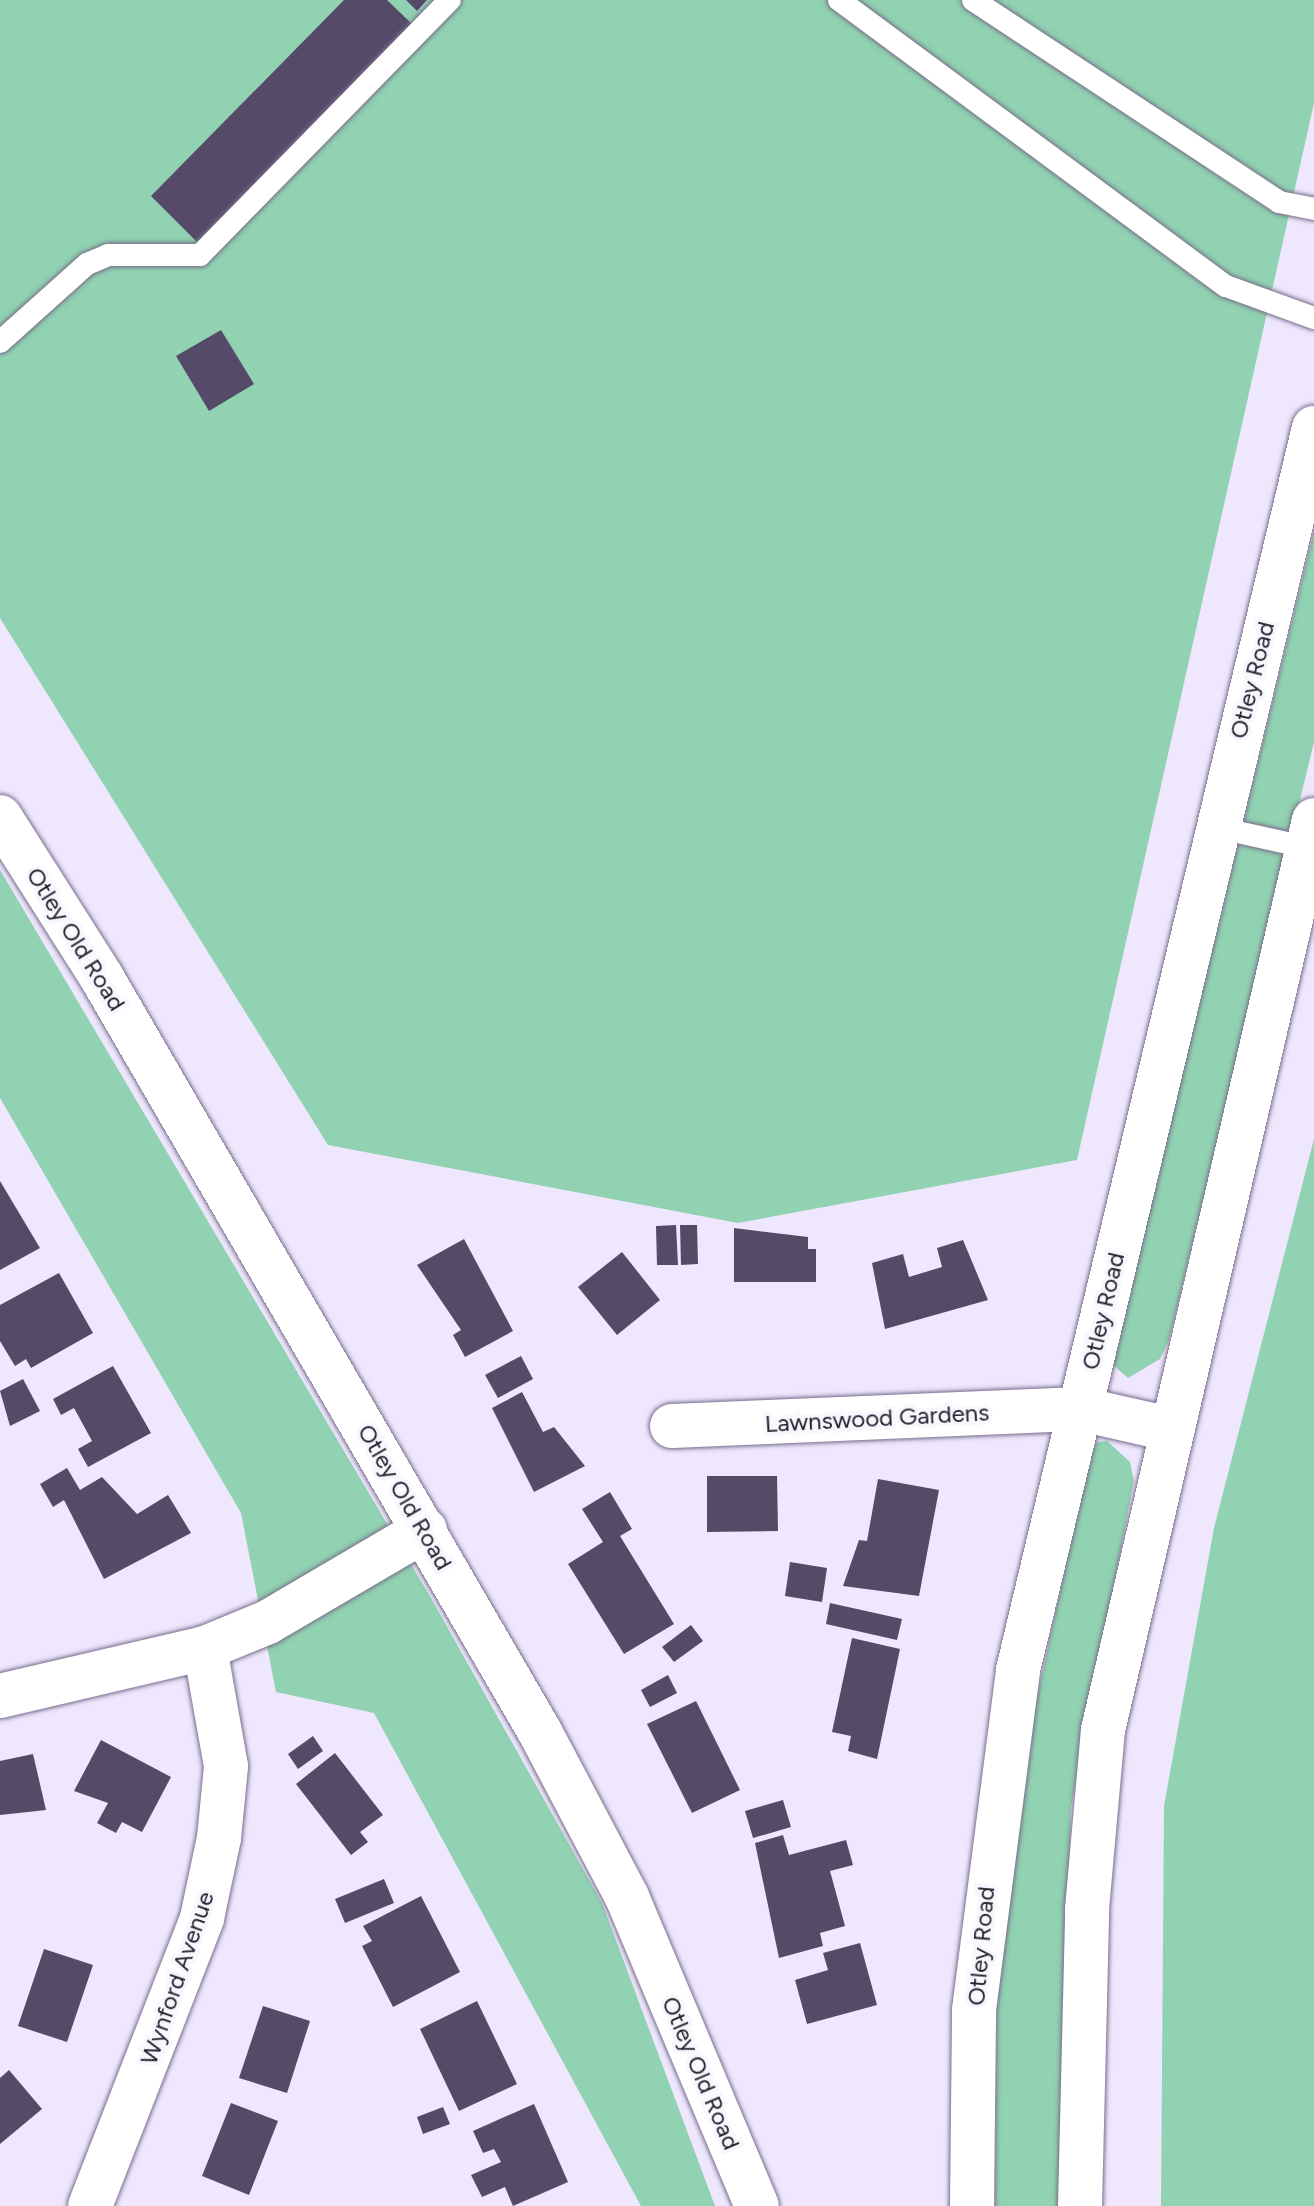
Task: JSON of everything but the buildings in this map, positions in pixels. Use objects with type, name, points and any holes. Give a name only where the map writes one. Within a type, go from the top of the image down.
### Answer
[{"type":"main road","name":"Otley Road","points":[[972,2206],[974,2010],[991,1836],[1018,1670],[1215,827],[1314,428]]},
{"type":"main road","name":"Otley Old Road","points":[[0,817],[425,1530],[627,1897],[757,2206]]},
{"type":"main road","points":[[1080,2206],[1087,1909],[1103,1730],[1169,1429],[1312,839]]},
{"type":"main road","name":"Lawnswood Gardens","points":[[672,1426],[1081,1409],[1169,1429]]},
{"type":"main road","points":[[0,1696],[205,1648],[268,1622],[425,1530]]},
{"type":"main road","name":"Wynford Avenue","points":[[90,2206],[202,1918],[213,1865],[226,1766],[205,1648]]},
{"type":"lane","points":[[0,342],[87,264],[108,255],[200,255],[450,0]]},
{"type":"lane","points":[[839,0],[1226,286],[1314,318]]},
{"type":"lane","points":[[973,0],[1279,202],[1314,209]]},
{"type":"lane","points":[[1215,827],[1312,839]]},
{"type":"green space","points":[[0,0],[1314,0],[1314,103],[1077,1160],[738,1223],[328,1145],[0,618]]},
{"type":"green space","points":[[1314,531],[1314,742],[1169,1340],[1160,1359],[1128,1378],[1112,1364]]},
{"type":"green space","points":[[0,870],[431,1598],[602,1903],[715,2206],[641,2206],[374,1713],[276,1692],[241,1513],[0,1098]]},
{"type":"green space","points":[[1314,1139],[1314,2206],[1161,2206],[1164,1806],[1214,1528]]},
{"type":"green space","points":[[1107,1441],[1130,1462],[1134,1481],[1071,1807],[1058,2206],[995,2206],[997,2005],[1014,1803],[1089,1460],[1097,1442]]}]
